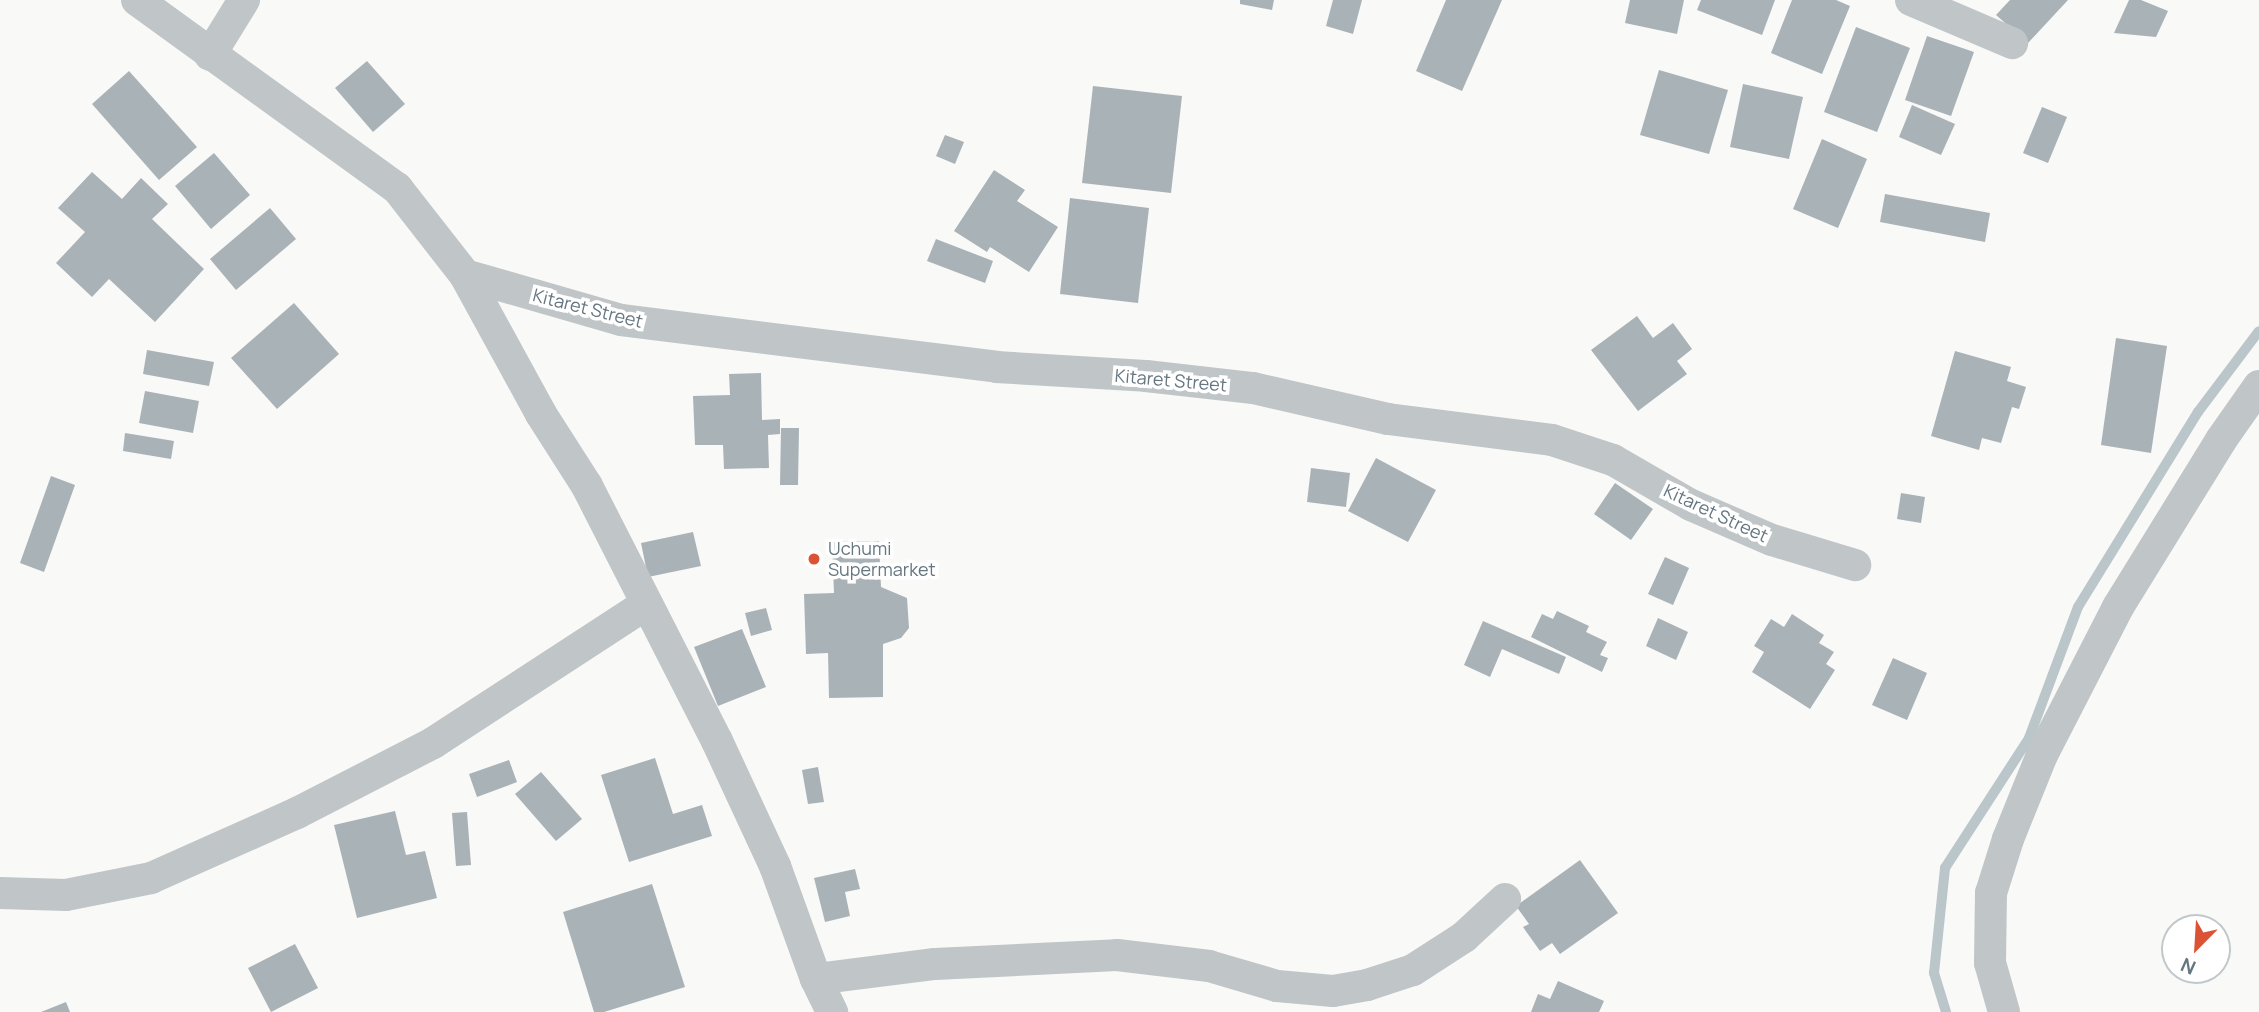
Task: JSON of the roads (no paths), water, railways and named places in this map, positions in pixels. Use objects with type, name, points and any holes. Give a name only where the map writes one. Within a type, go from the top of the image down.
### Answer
[{"type":"street","points":[[137,0],[397,188],[465,275],[541,414],[587,486],[717,741],[775,866],[816,979],[832,1012]]},
{"type":"street","points":[[210,55],[244,0]]},
{"type":"street","points":[[1911,0],[2012,43]]},
{"type":"street","name":"Kitaret Street","points":[[465,275],[621,320],[982,366],[1146,376],[1252,388],[1388,419],[1552,440],[1613,460],[1691,505],[1772,540],[1855,565]]},
{"type":"street","points":[[2004,1012],[1990,963],[1991,893],[2013,827],[2042,755],[2118,607],[2221,440],[2259,386]]},
{"type":"street","points":[[0,894],[66,895],[151,878],[248,835],[433,743],[646,604]]},
{"type":"street","points":[[816,979],[934,964],[1117,955],[1209,965],[1277,986],[1333,991],[1367,985],[1413,970],[1464,937],[1505,899]]},
{"type":"waterway","points":[[1946,1012],[1934,973],[1945,868],[2029,738],[2078,607],[2198,412],[2259,331]]},
{"type":"place","name":"Uchumi Supermarket","points":[[814,559]]}]
